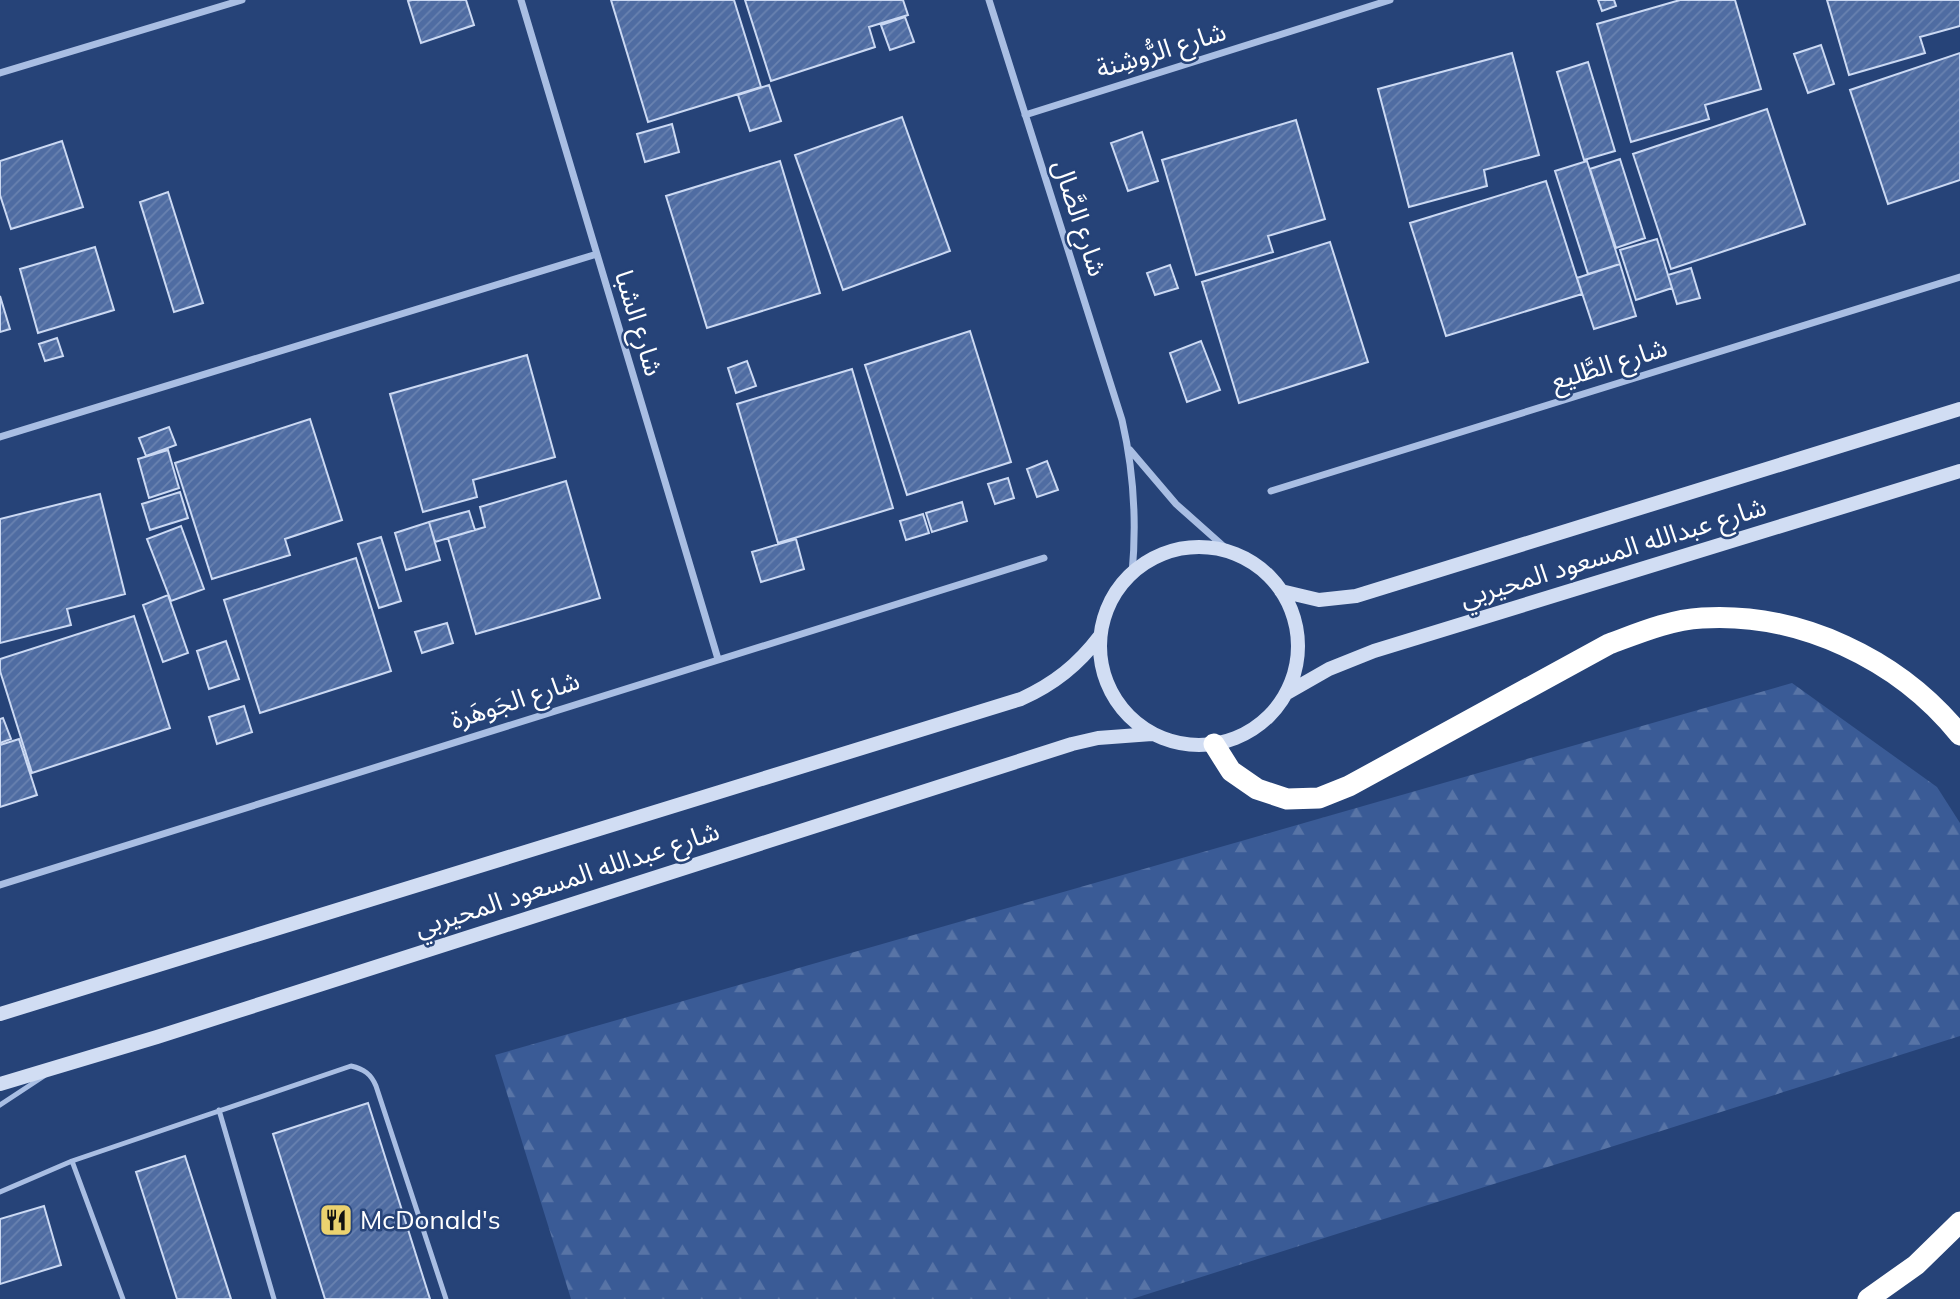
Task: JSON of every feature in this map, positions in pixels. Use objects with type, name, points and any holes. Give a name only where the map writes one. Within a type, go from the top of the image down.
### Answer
[{"type":"highway","points":[[1214,744],[1231,771],[1256,789],[1287,799],[1319,798],[1349,786],[1609,644],[1653,627],[1711,618],[1746,618],[1792,625],[1836,641],[1877,664],[1918,693],[1960,735]]},
{"type":"highway","points":[[1868,1299],[1916,1265],[1960,1222]]},
{"type":"street","points":[[0,73],[242,0]]},
{"type":"street","name":"شارع الشبا","points":[[521,0],[718,659]]},
{"type":"street","name":"شارع الصَّال","points":[[989,0],[1122,420],[1129,449],[1136,511],[1132,574]]},
{"type":"street","name":"شارع الرُّوشِنة","points":[[1025,115],[1390,0]]},
{"type":"street","points":[[0,437],[597,254]]},
{"type":"street","name":"شارع الطَّليع","points":[[1271,491],[1960,277]]},
{"type":"street","name":"شارع عبدالله المسعود المحيربي","points":[[1282,591],[1319,600],[1356,596],[1960,410]]},
{"type":"street","name":"شارع الصَّال","points":[[1129,449],[1177,504],[1230,552]]},
{"type":"street","name":"شارع عبدالله المسعود المحيربي","points":[[1287,693],[1329,669],[1374,651],[1960,471]]},
{"type":"street","points":[[1188,548],[1230,552],[1250,561],[1267,574],[1282,591],[1293,615],[1298,641],[1296,667],[1287,693],[1268,717],[1242,735],[1214,744],[1182,744],[1152,734],[1133,720],[1112,693],[1101,660],[1100,636],[1106,614],[1116,592],[1132,574],[1149,562],[1168,552],[1188,548]]},
{"type":"street","name":"شارع الجَوهَرة","points":[[0,885],[1044,558]]},
{"type":"street","name":"شارع عبدالله المسعود المحيربي","points":[[0,1014],[1021,699],[1044,689],[1064,675],[1084,658],[1100,636]]},
{"type":"street","name":"شارع عبدالله المسعود المحيربي","points":[[0,1084],[1072,744],[1098,738],[1152,734]]},
{"type":"lane","points":[[0,1192],[72,1161],[351,1066],[368,1072],[376,1086],[446,1299]]},
{"type":"lane","points":[[0,1105],[31,1087],[56,1067]]},
{"type":"lane","points":[[219,1110],[274,1299]]},
{"type":"lane","points":[[72,1161],[123,1299]]},
{"type":"green space","points":[[1792,683],[1937,787],[1960,823],[1960,1036],[1132,1299],[571,1299],[495,1055]]},
{"type":"building","points":[[466,0],[474,25],[421,43],[408,1]]},
{"type":"building","points":[[611,0],[734,0],[761,87],[648,122]]},
{"type":"building","points":[[745,0],[903,0],[908,15],[869,27],[875,47],[771,81]]},
{"type":"building","points":[[1598,0],[1614,0],[1616,6],[1602,11]]},
{"type":"building","points":[[1680,0],[1735,0],[1761,89],[1705,105],[1709,119],[1631,142],[1597,24]]},
{"type":"building","points":[[1827,0],[1960,0],[1960,26],[1920,37],[1925,53],[1849,75]]},
{"type":"building","points":[[905,17],[914,42],[890,50],[881,25]]},
{"type":"building","points":[[1821,45],[1834,84],[1808,93],[1794,54]]},
{"type":"building","points":[[1512,53],[1539,155],[1484,170],[1487,186],[1409,207],[1378,89]]},
{"type":"building","points":[[1960,53],[1960,180],[1888,204],[1850,90]]},
{"type":"building","points":[[1588,62],[1615,151],[1584,160],[1557,72]]},
{"type":"building","points":[[769,85],[781,121],[750,131],[738,95]]},
{"type":"building","points":[[1767,109],[1805,224],[1671,269],[1633,154]]},
{"type":"building","points":[[902,117],[950,251],[843,290],[795,155]]},
{"type":"building","points":[[1296,120],[1325,219],[1268,236],[1273,252],[1196,275],[1162,160]]},
{"type":"building","points":[[672,124],[679,152],[645,162],[637,134]]},
{"type":"building","points":[[1142,132],[1158,181],[1128,191],[1111,143]]},
{"type":"building","points":[[62,141],[83,207],[11,229],[0,195],[0,161]]},
{"type":"building","points":[[1620,159],[1645,238],[1616,248],[1590,169]]},
{"type":"building","points":[[780,161],[820,293],[707,328],[666,196]]},
{"type":"building","points":[[1587,161],[1620,264],[1588,274],[1555,171]]},
{"type":"building","points":[[1546,181],[1582,294],[1446,336],[1410,223]]},
{"type":"building","points":[[168,192],[203,303],[174,312],[140,202]]},
{"type":"building","points":[[1657,239],[1672,288],[1636,300],[1620,250]]},
{"type":"building","points":[[1330,242],[1368,362],[1239,403],[1202,282]]},
{"type":"building","points":[[95,247],[114,310],[38,333],[20,269]]},
{"type":"building","points":[[1620,264],[1636,316],[1594,329],[1577,278]]},
{"type":"building","points":[[1170,265],[1178,288],[1155,295],[1147,273]]},
{"type":"building","points":[[1691,268],[1700,298],[1677,304],[1668,275]]},
{"type":"building","points":[[0,296],[10,329],[0,332]]},
{"type":"building","points":[[970,331],[1011,462],[907,495],[865,365]]},
{"type":"building","points":[[57,338],[63,356],[45,361],[39,344]]},
{"type":"building","points":[[1201,341],[1220,390],[1187,402],[1170,353]]},
{"type":"building","points":[[527,355],[555,457],[473,480],[477,497],[423,512],[390,394]]},
{"type":"building","points":[[747,361],[756,386],[736,393],[728,368]]},
{"type":"building","points":[[852,369],[893,508],[778,543],[737,404]]},
{"type":"building","points":[[310,419],[342,520],[285,539],[290,555],[212,579],[175,463]]},
{"type":"building","points":[[169,427],[176,445],[146,456],[139,438]]},
{"type":"building","points":[[168,450],[179,488],[149,498],[138,459]]},
{"type":"building","points":[[1047,461],[1058,490],[1037,497],[1027,469]]},
{"type":"building","points":[[1008,478],[1014,498],[995,504],[988,484]]},
{"type":"building","points":[[566,481],[600,598],[476,634],[448,538],[485,527],[480,507]]},
{"type":"building","points":[[180,492],[188,518],[150,530],[142,504]]},
{"type":"building","points":[[100,494],[125,594],[67,609],[71,625],[0,643],[0,519]]},
{"type":"building","points":[[962,502],[967,521],[932,532],[926,513]]},
{"type":"building","points":[[469,511],[475,530],[435,542],[429,522]]},
{"type":"building","points":[[923,514],[929,533],[906,540],[900,521]]},
{"type":"building","points":[[429,522],[440,560],[406,570],[395,533]]},
{"type":"building","points":[[181,526],[204,589],[171,601],[147,539]]},
{"type":"building","points":[[381,537],[401,601],[379,608],[358,544]]},
{"type":"building","points":[[796,539],[804,569],[761,582],[752,552]]},
{"type":"building","points":[[356,558],[391,671],[260,713],[224,600]]},
{"type":"building","points":[[168,595],[188,653],[163,662],[143,605]]},
{"type":"building","points":[[134,616],[170,728],[32,773],[0,671],[0,659]]},
{"type":"building","points":[[447,623],[453,643],[422,653],[415,632]]},
{"type":"building","points":[[226,641],[239,679],[209,689],[197,651]]},
{"type":"building","points":[[244,706],[252,732],[217,744],[209,717]]},
{"type":"building","points":[[3,718],[11,739],[0,743],[0,719]]},
{"type":"building","points":[[19,739],[37,795],[0,807],[0,745]]},
{"type":"building","points":[[368,1103],[430,1299],[325,1299],[273,1134]]},
{"type":"building","points":[[185,1156],[231,1299],[177,1299],[136,1172]]},
{"type":"building","points":[[44,1206],[61,1265],[0,1284],[0,1219]]},
{"type":"place","name":"McDonald's","points":[[336,1220]]}]
